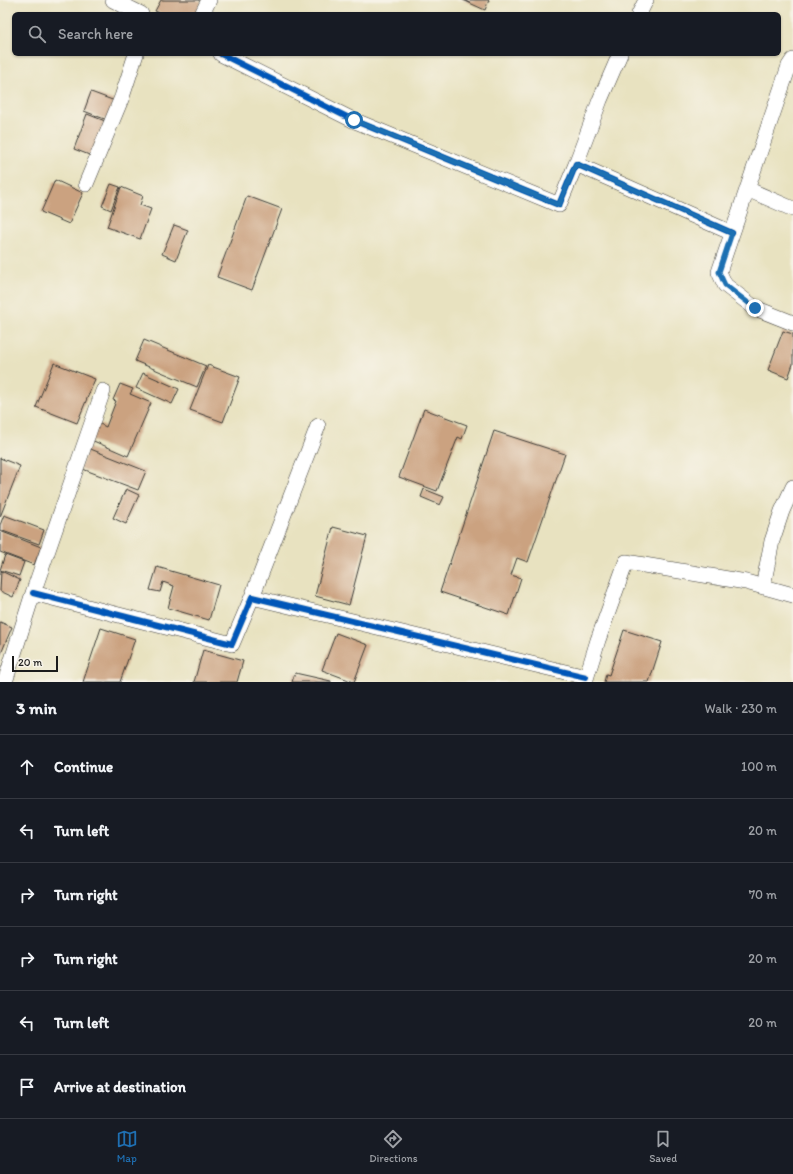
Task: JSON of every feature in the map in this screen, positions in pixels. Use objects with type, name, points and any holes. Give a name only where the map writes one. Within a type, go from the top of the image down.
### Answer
[{"type":"street","points":[[113,0],[137,12]]},
{"type":"street","points":[[203,12],[209,0]]},
{"type":"street","points":[[640,12],[646,0]]},
{"type":"street","points":[[86,184],[122,97],[135,56]]},
{"type":"street","points":[[225,56],[354,120],[559,205],[600,100],[619,56]]},
{"type":"street","points":[[793,60],[789,66],[719,272],[725,285],[755,308],[793,323]]},
{"type":"street","points":[[576,164],[732,233]]},
{"type":"street","points":[[747,189],[793,209]]},
{"type":"street","points":[[5,682],[33,593],[103,391]]},
{"type":"street","points":[[33,593],[232,644],[252,597],[318,426]]},
{"type":"street","points":[[763,586],[772,542],[782,511],[793,487]]},
{"type":"street","points":[[252,597],[586,679],[626,562],[746,582],[793,595]]},
{"type":"building","points":[[161,0],[198,0],[202,2],[197,12],[155,11]]},
{"type":"building","points":[[463,0],[489,0],[485,10]]},
{"type":"building","points":[[91,92],[115,101],[107,120],[84,111]]},
{"type":"building","points":[[87,114],[105,121],[92,156],[74,149]]},
{"type":"building","points":[[55,180],[83,193],[69,224],[41,212]]},
{"type":"building","points":[[111,184],[120,187],[111,210],[102,206]]},
{"type":"building","points":[[121,187],[143,196],[140,205],[151,209],[140,239],[107,227]]},
{"type":"building","points":[[247,196],[282,209],[252,290],[217,277]]},
{"type":"building","points":[[174,225],[188,230],[176,260],[162,254]]},
{"type":"building","points":[[783,331],[793,334],[793,364],[788,378],[768,370]]},
{"type":"building","points":[[144,340],[206,366],[197,387],[135,361]]},
{"type":"building","points":[[54,363],[95,379],[77,423],[36,407]]},
{"type":"building","points":[[208,365],[240,377],[223,422],[190,410]]},
{"type":"building","points":[[143,373],[179,389],[172,404],[136,388]]},
{"type":"building","points":[[120,384],[133,389],[130,394],[151,403],[128,456],[89,439],[96,422],[106,427],[116,401],[113,400]]},
{"type":"building","points":[[424,409],[467,425],[462,439],[458,437],[437,491],[399,477]]},
{"type":"building","points":[[494,431],[565,454],[528,562],[517,558],[511,575],[521,578],[509,615],[440,592]]},
{"type":"building","points":[[88,448],[146,471],[138,490],[80,468]]},
{"type":"building","points":[[0,458],[20,466],[0,517]]},
{"type":"building","points":[[126,489],[139,495],[126,524],[113,518]]},
{"type":"building","points":[[424,489],[444,497],[440,505],[421,497]]},
{"type":"building","points":[[4,515],[44,530],[39,544],[0,530],[0,525]]},
{"type":"building","points":[[333,527],[367,536],[349,605],[315,596]]},
{"type":"building","points":[[0,531],[41,547],[34,565],[0,552]]},
{"type":"building","points":[[5,555],[24,562],[19,576],[0,570]]},
{"type":"building","points":[[157,567],[219,585],[209,620],[168,608],[174,586],[163,582],[160,592],[150,590]]},
{"type":"building","points":[[1,571],[20,580],[13,597],[0,591]]},
{"type":"building","points":[[0,622],[12,627],[0,656]]},
{"type":"building","points":[[101,628],[135,639],[120,682],[83,682]]},
{"type":"building","points":[[624,630],[662,642],[649,682],[604,682],[606,674],[609,675]]},
{"type":"building","points":[[336,633],[368,645],[354,682],[322,670]]},
{"type":"building","points":[[203,650],[243,661],[237,682],[194,682]]},
{"type":"building","points":[[295,673],[331,681],[331,682],[292,682]]},
{"type":"cycle path","points":[[225,56],[353,120],[559,205],[576,164],[732,233]]},
{"type":"cycle path","points":[[33,593],[232,644],[252,597],[586,677]]},
{"type":"route","points":[[354,120],[559,205],[576,164],[732,233],[719,272],[725,285],[755,308]]}]
